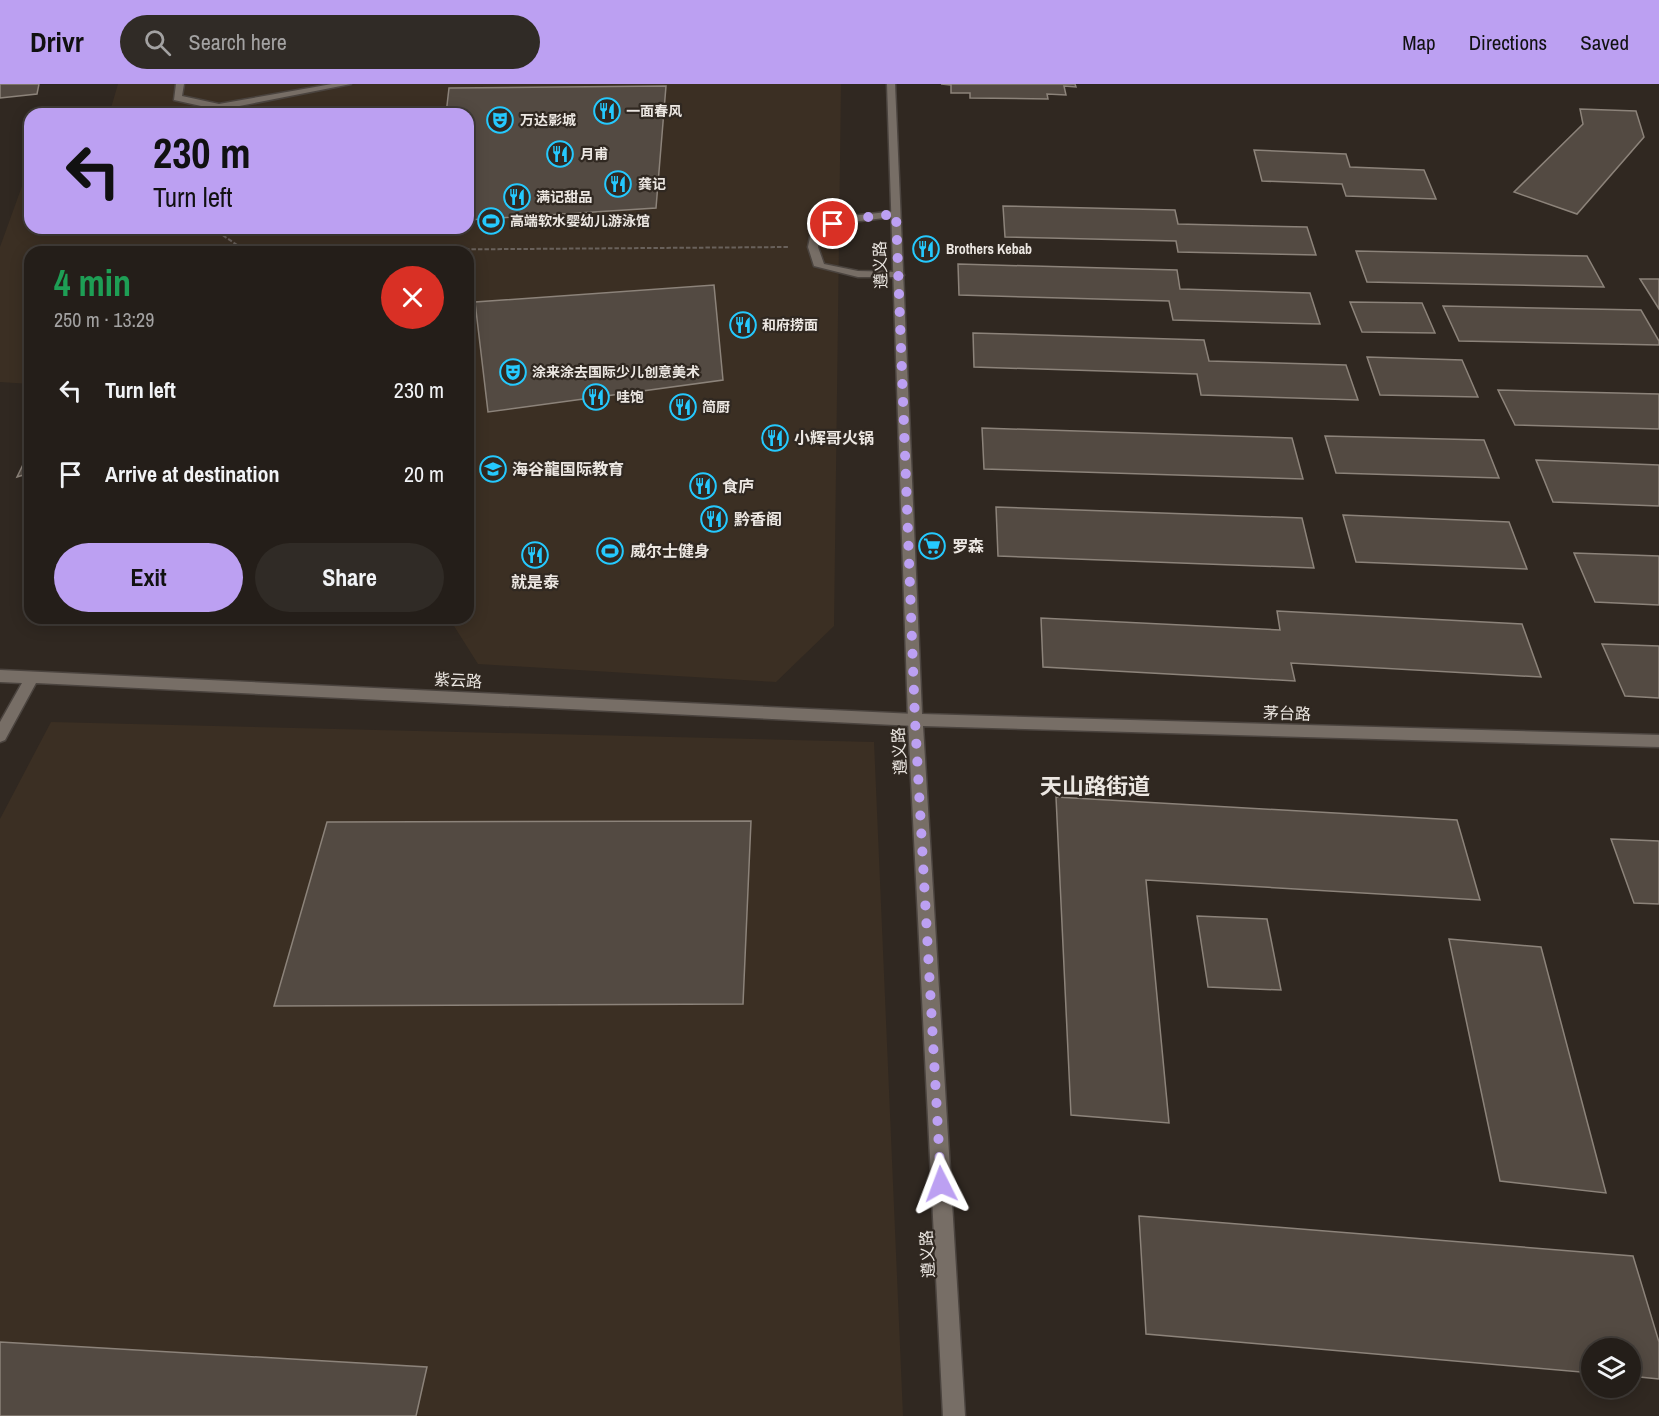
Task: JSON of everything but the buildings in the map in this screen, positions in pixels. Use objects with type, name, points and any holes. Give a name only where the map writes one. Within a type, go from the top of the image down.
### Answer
[{"type":"street","points":[[180,84],[177,98],[219,107],[347,84]]},
{"type":"street","name":"遵义路","points":[[891,84],[915,720],[954,1416]]},
{"type":"street","points":[[896,214],[851,219],[816,229],[813,247],[819,266],[858,274],[898,275]]},
{"type":"street","name":"紫云路","points":[[0,676],[915,720]]},
{"type":"street","points":[[0,736],[32,678]]},
{"type":"street","name":"茅台路","points":[[915,720],[1659,741]]},
{"type":"path","points":[[221,234],[239,246]]},
{"type":"path","points":[[474,249],[813,247]]},
{"type":"shaded area","points":[[118,84],[841,84],[834,626],[776,682],[478,664],[453,624],[474,624],[474,246],[24,246],[24,384],[0,382],[0,247],[24,181],[24,234],[474,234],[474,108],[111,108]]},
{"type":"shaded area","points":[[51,722],[874,742],[903,1416],[0,1416],[0,819]]},
{"type":"place","name":"一面春风","points":[[607,111]]},
{"type":"place","name":"万达影城","points":[[500,120]]},
{"type":"place","name":"月甫","points":[[560,154]]},
{"type":"place","name":"龚记","points":[[618,184]]},
{"type":"place","name":"满记甜品","points":[[517,197]]},
{"type":"place","name":"高端软水婴幼儿游泳馆","points":[[491,221]]},
{"type":"place","name":"Brothers Kebab","points":[[926,249]]},
{"type":"place","name":"和府捞面","points":[[743,325]]},
{"type":"place","name":"涂来涂去国际少儿创意美术","points":[[513,372]]},
{"type":"place","name":"哇饱","points":[[596,397]]},
{"type":"place","name":"简厨","points":[[683,407]]},
{"type":"place","name":"小辉哥火锅","points":[[775,438]]},
{"type":"place","name":"海谷龍国际教育","points":[[493,469]]},
{"type":"place","name":"食庐","points":[[703,486]]},
{"type":"place","name":"黔香阁","points":[[714,519]]},
{"type":"place","name":"罗森","points":[[932,546]]},
{"type":"place","name":"威尔士健身","points":[[610,551]]},
{"type":"place","name":"就是泰","points":[[535,555]]},
{"type":"district","name":"天山路街道","points":[[1095,786]]},
{"type":"route","points":[[833,224],[851,219],[896,214],[915,720],[941,1184]]}]
